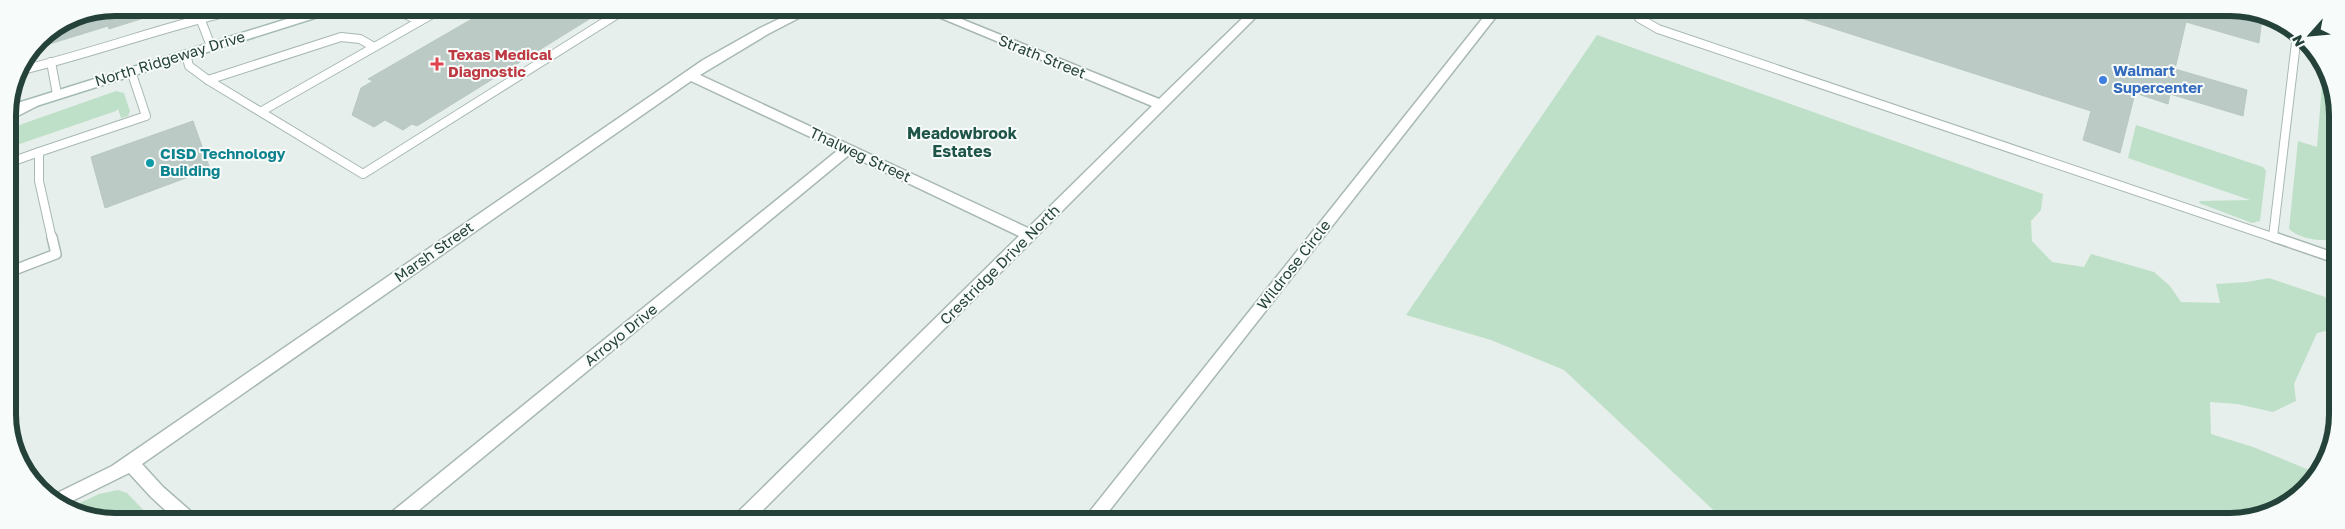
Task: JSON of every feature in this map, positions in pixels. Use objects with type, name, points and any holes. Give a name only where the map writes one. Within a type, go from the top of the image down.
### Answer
[{"type":"street","name":"North Ridgeway Drive","points":[[16,107],[307,16]]},
{"type":"street","name":"Marsh Street","points":[[63,497],[118,471],[130,463],[690,75],[729,50],[796,16]]},
{"type":"street","name":"Strath Street","points":[[943,16],[1162,105]]},
{"type":"street","name":"Crestridge Drive North","points":[[748,513],[1251,16]]},
{"type":"street","name":"Wildrose Circle","points":[[1098,513],[1490,16]]},
{"type":"street","name":"Thalweg Street","points":[[690,75],[1030,235]]},
{"type":"street","points":[[16,112],[35,101]]},
{"type":"street","name":"Arroyo Drive","points":[[403,513],[848,149]]},
{"type":"street","points":[[130,463],[157,492],[181,513]]},
{"type":"lane","points":[[29,68],[209,16]]},
{"type":"lane","points":[[409,16],[420,21]]},
{"type":"lane","points":[[262,111],[429,16]]},
{"type":"lane","points":[[186,54],[189,66],[208,80],[363,174],[614,16]]},
{"type":"lane","points":[[1638,16],[1658,29],[2329,256]]},
{"type":"lane","points":[[200,18],[211,46]]},
{"type":"lane","points":[[208,80],[341,37],[360,38],[374,47]]},
{"type":"lane","points":[[2273,238],[2293,60]]},
{"type":"lane","points":[[51,62],[57,94]]},
{"type":"lane","points":[[16,160],[146,116],[131,71]]},
{"type":"lane","points":[[16,269],[56,254],[39,181],[39,152]]},
{"type":"green space","points":[[1597,35],[2043,194],[2041,210],[2031,221],[2032,241],[2052,262],[2084,267],[2091,254],[2154,272],[2170,286],[2181,302],[2220,303],[2216,284],[2269,278],[2329,298],[2329,330],[2317,333],[2294,384],[2296,401],[2273,412],[2237,404],[2210,402],[2211,434],[2253,447],[2310,470],[2300,484],[2285,496],[2267,505],[2236,513],[1716,513],[1564,370],[1491,340],[1406,315]]},
{"type":"green space","points":[[2322,82],[2329,109],[2329,240],[2311,239],[2289,229],[2298,141],[2317,147]]},
{"type":"green space","points":[[116,91],[124,93],[130,111],[128,116],[121,118],[118,109],[16,145],[16,126]]},
{"type":"green space","points":[[2136,125],[2263,167],[2266,171],[2260,221],[2252,223],[2199,203],[2200,201],[2250,200],[2128,158]]},
{"type":"green space","points":[[118,490],[127,493],[146,513],[103,512],[76,504],[99,494]]},
{"type":"building","points":[[116,16],[150,16],[109,29],[108,26],[46,45],[72,26],[90,20]]},
{"type":"building","points":[[477,16],[594,16],[417,126],[412,124],[403,130],[385,120],[374,127],[352,115],[361,88],[373,81],[368,79]]},
{"type":"building","name":"Walmart Supercenter","points":[[1794,16],[2236,16],[2261,22],[2259,43],[2186,22],[2175,69],[2247,90],[2243,116],[2170,94],[2168,104],[2135,93],[2120,153],[2083,140],[2091,111]]},
{"type":"building","name":"CISD Technology Building","points":[[193,121],[210,169],[105,208],[91,157]]},
{"type":"place","name":"Texas Medical Diagnostic","points":[[437,64]]},
{"type":"place","name":"Walmart Supercenter","points":[[2103,80]]},
{"type":"place","name":"CISD Technology Building","points":[[150,163]]},
{"type":"district","name":"Meadowbrook Estates","points":[[962,142]]}]
